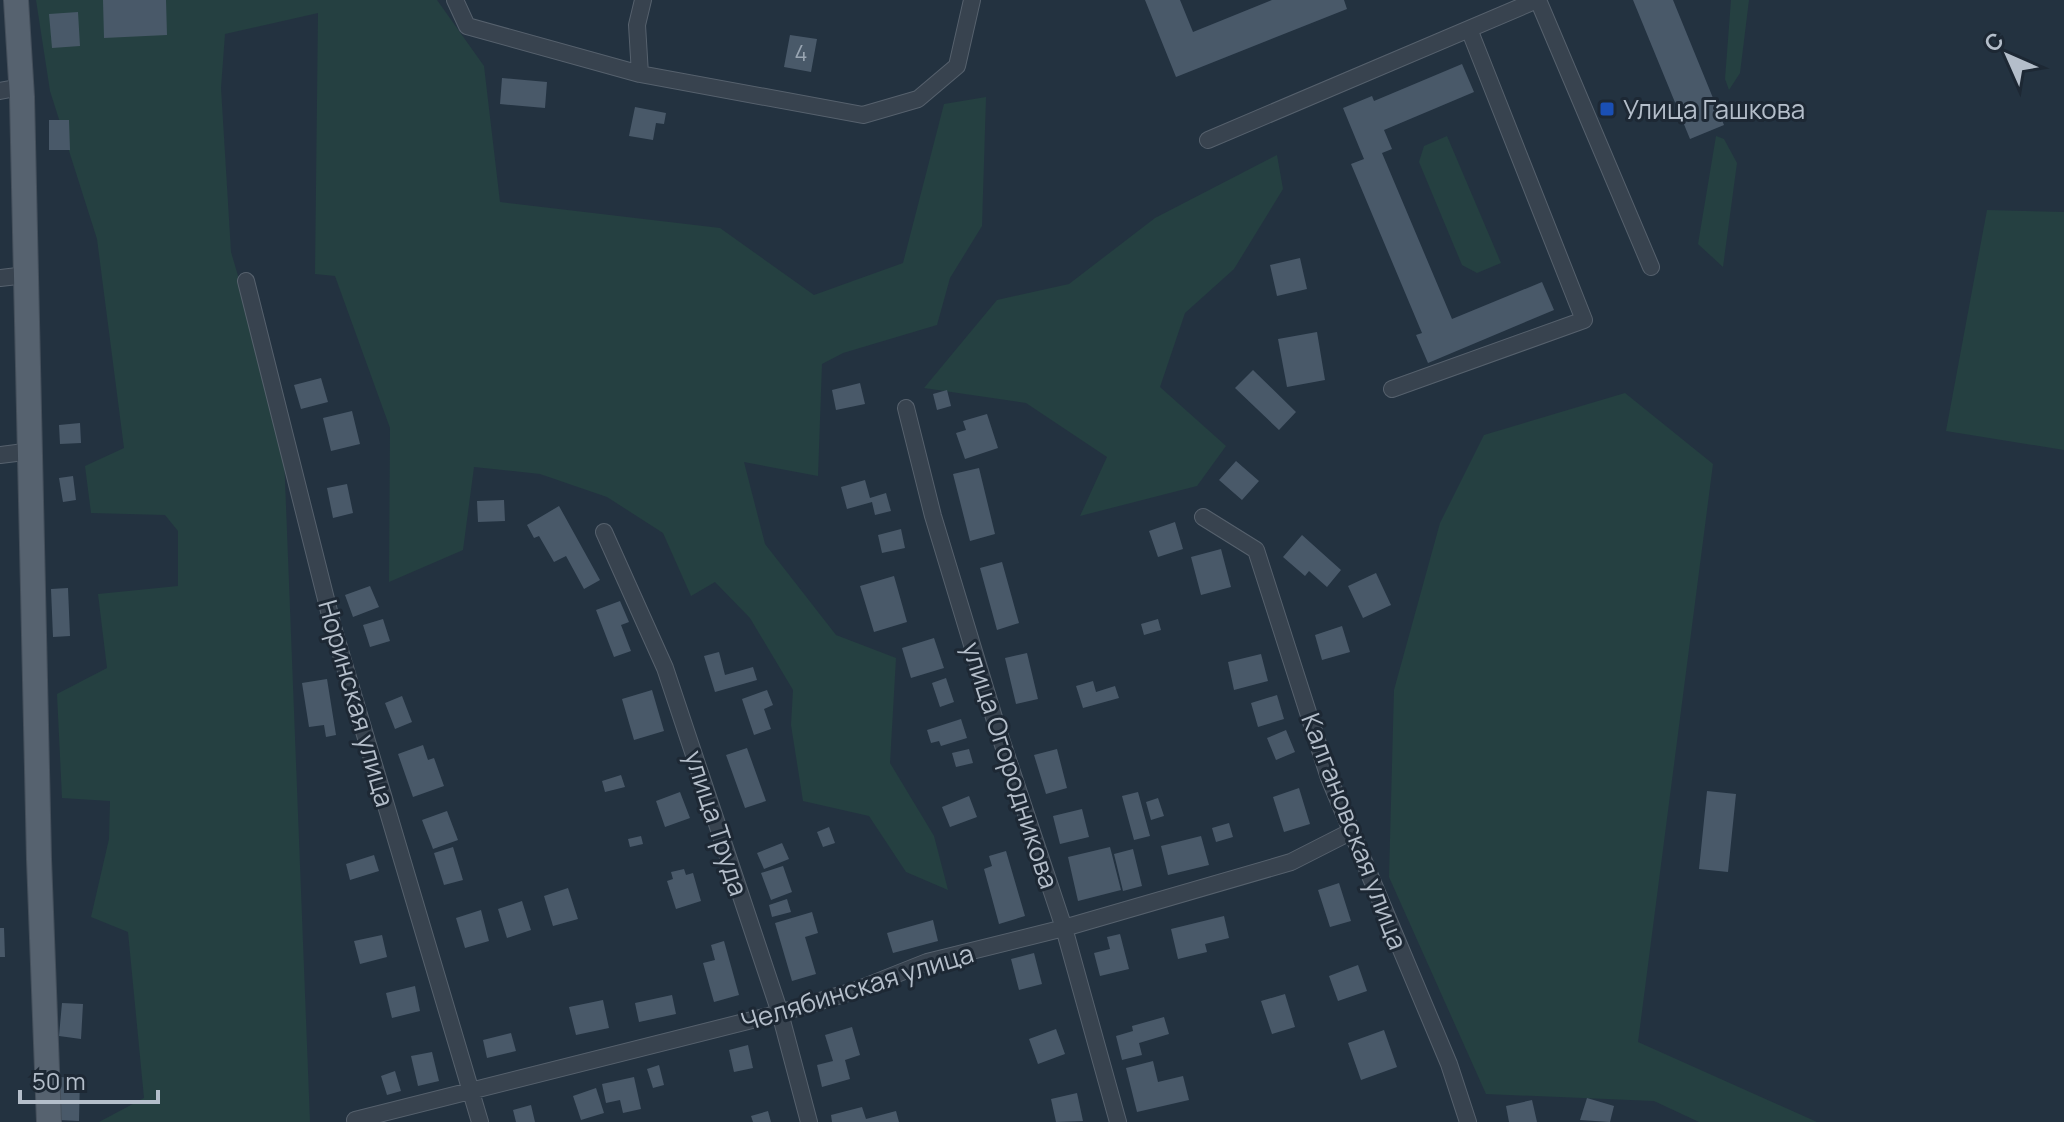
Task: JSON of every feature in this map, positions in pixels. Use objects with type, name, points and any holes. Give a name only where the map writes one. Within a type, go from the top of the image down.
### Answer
[{"type":"main road","points":[[16,0],[10,89],[26,275],[39,859],[49,1122]]},
{"type":"street","points":[[455,0],[467,26],[640,74],[863,115],[918,99],[957,66],[972,0]]},
{"type":"street","points":[[640,74],[637,25],[643,0]]},
{"type":"street","points":[[1208,140],[1538,0],[1591,117],[1651,267]]},
{"type":"street","points":[[1392,389],[1584,320],[1469,29]]},
{"type":"street","points":[[0,278],[26,275]]},
{"type":"street","name":"Норинская улица","points":[[246,281],[333,627],[480,1122]]},
{"type":"street","name":"улица Огородникова","points":[[906,408],[933,516],[987,694],[1064,928],[1118,1122]]},
{"type":"street","points":[[0,455],[32,451]]},
{"type":"street","name":"Калгановская улица","points":[[1203,517],[1256,550],[1329,778],[1449,1064],[1468,1122]]},
{"type":"street","name":"улица Труда","points":[[604,532],[665,668],[780,1013],[809,1122]]},
{"type":"street","name":"Челябинская улица","points":[[355,1120],[780,1013],[854,991],[927,962],[1064,928],[1291,862],[1352,831]]},
{"type":"green space","points":[[36,0],[437,0],[484,66],[500,202],[720,228],[814,295],[903,263],[944,104],[986,97],[982,226],[950,278],[937,325],[843,353],[822,364],[818,476],[744,462],[765,544],[836,635],[896,658],[890,763],[934,836],[948,890],[906,872],[869,816],[803,801],[791,725],[793,690],[750,618],[715,582],[691,596],[663,533],[607,497],[540,474],[474,467],[463,550],[389,582],[390,428],[335,276],[315,274],[318,13],[225,34],[221,88],[231,252],[283,429],[310,1122],[99,1122],[144,1098],[128,932],[91,917],[109,839],[110,801],[62,798],[57,694],[107,668],[98,594],[178,586],[178,531],[165,515],[91,513],[85,466],[124,448],[97,239],[50,91]]},
{"type":"green space","points":[[1731,0],[1749,0],[1740,73],[1729,90],[1725,79]]},
{"type":"green space","points":[[1447,136],[1501,263],[1477,273],[1462,265],[1419,162],[1424,146]]},
{"type":"green space","points":[[1716,136],[1724,139],[1737,163],[1723,267],[1698,244]]},
{"type":"green space","points":[[1277,155],[1283,189],[1234,269],[1185,313],[1160,387],[1226,446],[1197,486],[1080,516],[1107,457],[1026,403],[924,388],[997,300],[1069,284],[1155,218]]},
{"type":"green space","points":[[1987,210],[2064,212],[2064,450],[1946,431]]},
{"type":"green space","points":[[1625,393],[1713,464],[1638,1042],[1817,1122],[1699,1122],[1654,1101],[1486,1094],[1389,877],[1394,690],[1440,523],[1484,435]]},
{"type":"building","points":[[103,0],[166,0],[167,35],[104,38]]},
{"type":"building","points":[[1145,0],[1180,0],[1193,32],[1272,0],[1344,0],[1347,9],[1176,77]]},
{"type":"building","points":[[1633,0],[1673,0],[1724,125],[1690,139]]},
{"type":"building","points":[[78,12],[80,46],[52,48],[49,14]]},
{"type":"building","points":[[790,35],[817,39],[811,72],[784,67]]},
{"type":"building","points":[[1462,64],[1474,92],[1384,130],[1392,149],[1382,153],[1452,319],[1542,282],[1554,310],[1428,363],[1416,335],[1422,333],[1351,164],[1364,159],[1343,108],[1372,96],[1374,101]]},
{"type":"building","points":[[502,78],[547,82],[545,108],[500,104]]},
{"type":"building","points":[[635,107],[666,113],[664,124],[656,123],[653,140],[629,136]]},
{"type":"building","points":[[49,120],[69,120],[70,150],[49,150]]},
{"type":"building","points":[[1300,258],[1307,289],[1277,296],[1270,265]]},
{"type":"building","points":[[1317,332],[1325,380],[1287,387],[1278,339]]},
{"type":"building","points":[[1253,370],[1296,412],[1279,430],[1235,388]]},
{"type":"building","points":[[321,378],[328,402],[301,409],[294,385]]},
{"type":"building","points":[[860,383],[865,404],[836,410],[832,390]]},
{"type":"building","points":[[947,390],[951,406],[937,410],[933,394]]},
{"type":"building","points":[[352,411],[360,444],[331,451],[323,418]]},
{"type":"building","points":[[987,414],[998,448],[965,459],[956,433],[966,430],[963,421]]},
{"type":"building","points":[[80,423],[81,443],[60,444],[59,425]]},
{"type":"building","points":[[1236,461],[1259,481],[1242,500],[1219,480]]},
{"type":"building","points":[[979,468],[995,534],[970,541],[953,474]]},
{"type":"building","points":[[73,476],[76,500],[63,502],[59,478]]},
{"type":"building","points":[[865,480],[870,498],[886,493],[891,511],[875,515],[872,502],[847,509],[841,487]]},
{"type":"building","points":[[347,484],[353,513],[333,518],[327,488]]},
{"type":"building","points":[[504,500],[505,521],[478,522],[477,501]]},
{"type":"building","points":[[559,506],[600,580],[584,589],[566,556],[554,562],[539,536],[534,538],[527,525]]},
{"type":"building","points":[[1175,522],[1183,549],[1158,557],[1149,531]]},
{"type":"building","points":[[901,529],[905,548],[882,553],[878,535]]},
{"type":"building","points":[[1302,535],[1341,570],[1327,587],[1309,571],[1305,576],[1283,557]]},
{"type":"building","points":[[1221,549],[1231,587],[1201,595],[1191,557]]},
{"type":"building","points":[[1002,562],[1019,623],[997,630],[980,568]]},
{"type":"building","points":[[1376,573],[1391,605],[1363,618],[1348,586]]},
{"type":"building","points":[[894,576],[907,622],[874,632],[860,586]]},
{"type":"building","points":[[370,586],[379,607],[353,617],[345,595]]},
{"type":"building","points":[[68,588],[70,636],[53,637],[51,589]]},
{"type":"building","points":[[620,601],[629,622],[621,625],[631,651],[614,657],[596,610]]},
{"type":"building","points":[[383,619],[390,641],[370,647],[363,625]]},
{"type":"building","points":[[1158,619],[1161,630],[1144,635],[1141,624]]},
{"type":"building","points":[[1342,626],[1350,652],[1322,660],[1315,635]]},
{"type":"building","points":[[934,638],[944,668],[911,678],[902,648]]},
{"type":"building","points":[[719,652],[725,675],[753,667],[757,680],[715,692],[704,656]]},
{"type":"building","points":[[1027,653],[1038,699],[1016,704],[1005,658]]},
{"type":"building","points":[[1261,654],[1268,681],[1234,690],[1228,662]]},
{"type":"building","points":[[946,678],[954,702],[940,707],[932,683]]},
{"type":"building","points":[[327,679],[336,735],[326,737],[324,725],[309,727],[302,683]]},
{"type":"building","points":[[1093,681],[1096,692],[1115,686],[1119,698],[1083,708],[1076,686]]},
{"type":"building","points":[[652,690],[664,731],[634,740],[622,699]]},
{"type":"building","points":[[767,690],[773,705],[764,709],[771,729],[754,735],[742,699]]},
{"type":"building","points":[[1277,695],[1284,719],[1258,727],[1251,703]]},
{"type":"building","points":[[402,696],[412,722],[395,729],[385,703]]},
{"type":"building","points":[[961,719],[967,738],[941,746],[939,741],[931,743],[927,730]]},
{"type":"building","points":[[1286,730],[1295,752],[1276,760],[1267,738]]},
{"type":"building","points":[[423,745],[428,760],[434,758],[444,786],[413,797],[398,754]]},
{"type":"building","points":[[747,748],[766,801],[745,808],[726,755]]},
{"type":"building","points":[[969,749],[973,763],[956,767],[952,753]]},
{"type":"building","points":[[1057,749],[1067,788],[1046,794],[1034,755]]},
{"type":"building","points":[[621,775],[625,787],[605,792],[602,781]]},
{"type":"building","points":[[1299,788],[1310,824],[1284,832],[1273,797]]},
{"type":"building","points":[[1707,791],[1736,794],[1728,872],[1699,869]]},
{"type":"building","points":[[680,792],[690,818],[665,827],[656,801]]},
{"type":"building","points":[[1138,792],[1150,836],[1134,840],[1122,796]]},
{"type":"building","points":[[969,796],[977,817],[950,827],[942,807]]},
{"type":"building","points":[[1158,798],[1164,816],[1151,820],[1146,802]]},
{"type":"building","points":[[1082,809],[1089,837],[1060,844],[1053,816]]},
{"type":"building","points":[[447,811],[458,840],[433,849],[422,820]]},
{"type":"building","points":[[1229,823],[1233,837],[1216,842],[1212,828]]},
{"type":"building","points":[[829,827],[835,843],[823,847],[817,832]]},
{"type":"building","points":[[641,836],[643,844],[630,847],[628,839]]},
{"type":"building","points":[[1201,836],[1209,865],[1168,875],[1161,846]]},
{"type":"building","points":[[782,843],[789,859],[764,869],[757,853]]},
{"type":"building","points":[[453,847],[463,880],[444,885],[434,853]]},
{"type":"building","points":[[1110,847],[1121,890],[1078,901],[1068,857]]},
{"type":"building","points":[[1133,849],[1142,886],[1123,891],[1114,854]]},
{"type":"building","points":[[1006,851],[1025,916],[999,924],[984,869],[992,866],[989,856]]},
{"type":"building","points":[[374,855],[379,871],[350,880],[346,864]]},
{"type":"building","points":[[783,866],[792,892],[771,900],[761,873]]},
{"type":"building","points":[[684,869],[686,875],[693,873],[701,901],[676,909],[667,881],[673,879],[671,872]]},
{"type":"building","points":[[1339,883],[1351,921],[1330,927],[1318,890]]},
{"type":"building","points":[[568,888],[578,919],[553,926],[544,896]]},
{"type":"building","points":[[787,899],[791,912],[772,917],[769,905]]},
{"type":"building","points":[[522,901],[531,930],[507,938],[498,909]]},
{"type":"building","points":[[481,910],[489,941],[465,948],[456,918]]},
{"type":"building","points":[[812,912],[818,933],[805,937],[816,974],[792,981],[775,923]]},
{"type":"building","points":[[1224,916],[1229,938],[1205,944],[1207,952],[1178,959],[1171,929]]},
{"type":"building","points":[[933,920],[938,941],[893,953],[887,933]]},
{"type":"building","points":[[0,928],[4,928],[5,957],[0,957]]},
{"type":"building","points":[[1120,934],[1129,969],[1100,976],[1094,953],[1110,949],[1107,937]]},
{"type":"building","points":[[382,935],[387,957],[360,964],[354,941]]},
{"type":"building","points":[[724,941],[739,995],[714,1002],[703,963],[715,960],[711,945]]},
{"type":"building","points":[[1034,953],[1042,984],[1019,990],[1011,959]]},
{"type":"building","points":[[1358,965],[1367,991],[1338,1001],[1329,976]]},
{"type":"building","points":[[415,986],[420,1011],[392,1018],[386,993]]},
{"type":"building","points":[[1285,994],[1295,1027],[1272,1034],[1261,1001]]},
{"type":"building","points":[[672,995],[676,1014],[639,1022],[635,1003]]},
{"type":"building","points":[[603,1000],[609,1028],[576,1035],[569,1007]]},
{"type":"building","points":[[62,1003],[83,1004],[81,1039],[59,1036]]},
{"type":"building","points":[[1164,1017],[1169,1034],[1139,1043],[1142,1055],[1122,1060],[1116,1036],[1133,1031],[1132,1026]]},
{"type":"building","points":[[852,1027],[860,1055],[845,1060],[850,1079],[822,1087],[817,1065],[833,1061],[825,1035]]},
{"type":"building","points":[[1056,1029],[1065,1054],[1038,1064],[1029,1039]]},
{"type":"building","points":[[1384,1030],[1397,1067],[1361,1080],[1348,1043]]},
{"type":"building","points":[[511,1033],[516,1051],[487,1058],[483,1040]]},
{"type":"building","points":[[748,1045],[753,1068],[734,1072],[729,1050]]},
{"type":"building","points":[[432,1052],[439,1081],[418,1086],[411,1056]]},
{"type":"building","points":[[1153,1061],[1158,1082],[1183,1076],[1189,1100],[1137,1112],[1126,1068]]},
{"type":"building","points":[[659,1065],[664,1085],[653,1088],[647,1069]]},
{"type":"building","points":[[395,1071],[401,1091],[387,1095],[381,1076]]},
{"type":"building","points":[[59,1077],[80,1078],[79,1121],[58,1120]]},
{"type":"building","points":[[634,1077],[641,1109],[623,1113],[620,1100],[606,1103],[602,1084]]},
{"type":"building","points":[[596,1088],[604,1113],[581,1120],[573,1096]]},
{"type":"building","points":[[1077,1093],[1083,1121],[1056,1122],[1051,1099]]},
{"type":"building","points":[[1587,1098],[1614,1106],[1610,1122],[1580,1120]]},
{"type":"building","points":[[1532,1100],[1537,1122],[1509,1122],[1506,1106]]},
{"type":"building","points":[[531,1105],[535,1122],[516,1122],[513,1110]]},
{"type":"building","points":[[862,1107],[866,1119],[896,1111],[899,1122],[832,1122],[831,1115]]},
{"type":"building","points":[[768,1111],[771,1122],[753,1122],[751,1116]]},
{"type":"place","name":"Улица Гашкова","points":[[1607,109]]}]
